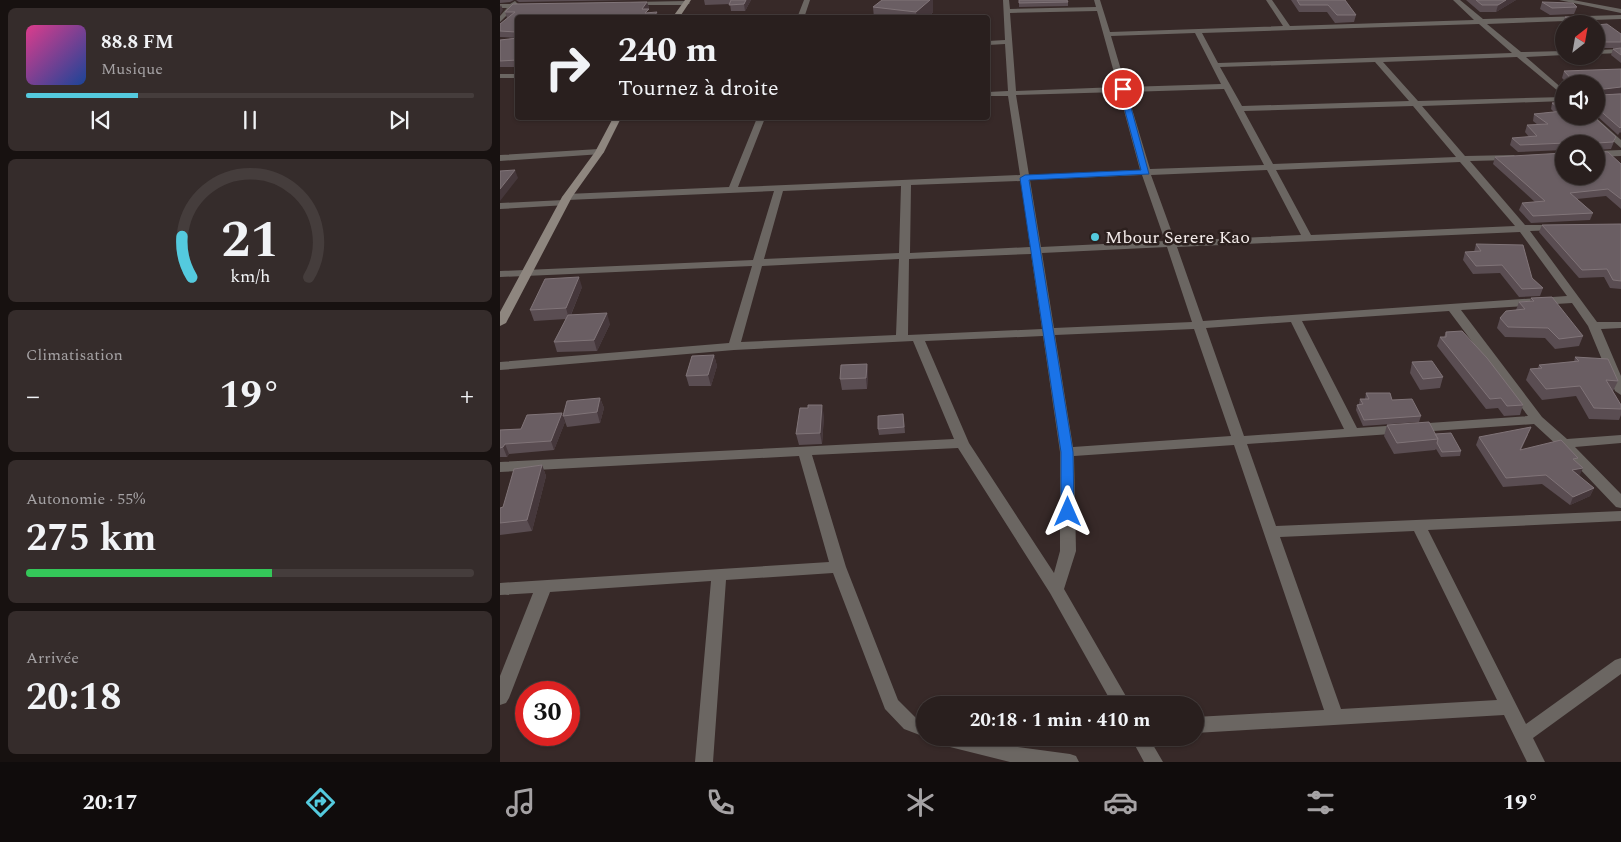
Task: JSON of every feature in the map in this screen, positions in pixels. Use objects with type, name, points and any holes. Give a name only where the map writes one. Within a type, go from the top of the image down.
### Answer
[{"type":"main road","points":[[677,15],[687,1]]},
{"type":"main road","points":[[500,323],[565,200],[599,152],[616,120]]},
{"type":"street","points":[[500,20],[518,0]]},
{"type":"street","points":[[801,15],[807,0]]},
{"type":"street","points":[[1006,0],[1012,93],[1067,452],[1068,551],[1056,589]]},
{"type":"street","points":[[1097,0],[1146,173],[1335,717]]},
{"type":"street","points":[[1270,0],[1288,28]]},
{"type":"street","points":[[1456,0],[1555,86]]},
{"type":"street","points":[[1562,0],[1621,11]]},
{"type":"street","points":[[628,4],[687,1]]},
{"type":"street","points":[[500,6],[531,6]]},
{"type":"street","points":[[1007,11],[1100,10]]},
{"type":"street","points":[[1107,34],[1621,17]]},
{"type":"street","points":[[1359,19],[1364,26]]},
{"type":"street","points":[[1197,31],[1308,238]]},
{"type":"street","points":[[990,43],[1008,42]]},
{"type":"street","points":[[1605,52],[1621,51]]},
{"type":"street","points":[[1215,65],[1555,54]]},
{"type":"street","points":[[1378,60],[1522,228],[1575,299],[1594,326],[1621,391]]},
{"type":"street","points":[[500,76],[515,76]]},
{"type":"street","points":[[990,94],[1226,86]]},
{"type":"street","points":[[1239,109],[1555,99]]},
{"type":"street","points":[[732,191],[760,120]]},
{"type":"street","points":[[1599,125],[1621,144]]},
{"type":"street","points":[[500,158],[599,152]]},
{"type":"street","points":[[1605,154],[1621,153]]},
{"type":"street","points":[[500,206],[565,200],[732,191],[1518,157]]},
{"type":"street","points":[[902,339],[906,183]]},
{"type":"street","points":[[734,346],[779,189]]},
{"type":"street","points":[[500,274],[1572,226]]},
{"type":"street","points":[[500,366],[734,346],[1199,325],[1575,299]]},
{"type":"street","points":[[1453,308],[1537,420],[1564,444],[1621,503]]},
{"type":"street","points":[[1295,318],[1353,432]]},
{"type":"street","points":[[1594,326],[1621,325]]},
{"type":"street","points":[[918,338],[962,443],[1056,589],[1117,696]]},
{"type":"street","points":[[1067,452],[1537,420]]},
{"type":"street","points":[[1564,444],[1621,439]]},
{"type":"street","points":[[500,467],[962,443]]},
{"type":"street","points":[[804,450],[838,567],[891,704],[910,724],[916,726]]},
{"type":"street","points":[[1270,532],[1621,516]]},
{"type":"street","points":[[1418,524],[1536,762]]},
{"type":"street","points":[[500,589],[838,567]]},
{"type":"street","points":[[704,762],[719,574]]},
{"type":"street","points":[[500,698],[544,586]]},
{"type":"street","points":[[1523,736],[1621,665]]},
{"type":"street","points":[[1204,724],[1508,707]]},
{"type":"street","points":[[976,746],[1003,753],[1070,762]]},
{"type":"street","points":[[1145,746],[1154,762]]},
{"type":"building","points":[[731,0],[746,0],[744,4],[729,5]]},
{"type":"building","points":[[882,0],[930,0],[916,12],[873,7]]},
{"type":"building","points":[[1019,0],[1067,0],[1068,2],[1019,3]]},
{"type":"building","points":[[1297,0],[1345,0],[1356,15],[1337,15],[1328,5],[1300,5]]},
{"type":"building","points":[[1476,0],[1506,0],[1498,5],[1482,5]]},
{"type":"building","points":[[647,2],[642,9],[649,9],[645,13],[657,12],[655,15],[515,15],[515,32],[500,31],[500,24],[515,12],[505,12],[513,4]]},
{"type":"building","points":[[1542,2],[1573,3],[1577,7],[1552,8]]},
{"type":"building","points":[[1605,24],[1621,34],[1621,42],[1605,42]]},
{"type":"building","points":[[515,38],[515,60],[500,61],[500,40]]},
{"type":"building","points":[[1621,48],[1621,55],[1613,49]]},
{"type":"building","points":[[1621,69],[1621,87],[1605,89],[1605,75],[1568,75],[1564,71]]},
{"type":"building","points":[[1621,94],[1620,128],[1605,115],[1605,95]]},
{"type":"building","points":[[1555,112],[1555,125],[1603,125],[1616,137],[1613,142],[1605,142],[1605,135],[1555,135],[1555,143],[1520,145],[1512,138],[1537,136],[1527,125],[1548,124],[1534,114]]},
{"type":"building","points":[[1605,152],[1608,152],[1621,164],[1621,199],[1608,189],[1570,193],[1593,213],[1533,216],[1522,203],[1545,201],[1495,157],[1555,154],[1555,185],[1605,185]]},
{"type":"building","points":[[515,170],[500,189],[500,171]]},
{"type":"building","points":[[1621,224],[1621,281],[1613,280],[1607,269],[1582,270],[1542,225]]},
{"type":"building","points":[[1476,244],[1523,245],[1532,278],[1543,288],[1522,289],[1502,265],[1476,266],[1465,252],[1481,251]]},
{"type":"building","points":[[579,277],[566,308],[530,310],[545,279]]},
{"type":"building","points":[[1552,297],[1583,336],[1559,339],[1548,328],[1508,327],[1500,318],[1506,311],[1525,309],[1519,302],[1534,301],[1531,298]]},
{"type":"building","points":[[607,313],[594,340],[554,342],[568,315]]},
{"type":"building","points":[[1462,331],[1487,358],[1523,405],[1507,406],[1501,398],[1490,399],[1440,337],[1446,337],[1446,332]]},
{"type":"building","points":[[714,355],[708,375],[686,376],[692,356]]},
{"type":"building","points":[[1575,357],[1608,359],[1618,381],[1606,380],[1621,405],[1621,409],[1594,408],[1580,386],[1546,389],[1530,369],[1542,368],[1539,365],[1579,361]]},
{"type":"building","points":[[1432,361],[1443,377],[1423,379],[1412,362]]},
{"type":"building","points":[[867,364],[866,378],[840,379],[841,365]]},
{"type":"building","points":[[1366,393],[1390,393],[1392,400],[1412,399],[1421,416],[1364,420],[1357,405],[1363,404],[1360,399],[1369,399]]},
{"type":"building","points":[[600,398],[597,412],[563,416],[567,401]]},
{"type":"building","points":[[808,405],[822,405],[820,433],[796,434],[800,408],[808,408]]},
{"type":"building","points":[[562,413],[551,441],[505,444],[500,448],[500,430],[521,429],[527,415]]},
{"type":"building","points":[[903,414],[904,427],[878,429],[878,416]]},
{"type":"building","points":[[1429,422],[1438,439],[1397,443],[1387,425]]},
{"type":"building","points":[[1531,427],[1520,450],[1561,440],[1578,458],[1573,459],[1583,468],[1572,470],[1594,488],[1573,497],[1546,475],[1506,478],[1479,437]]},
{"type":"building","points":[[1451,433],[1461,451],[1442,452],[1435,434]]},
{"type":"building","points":[[542,465],[527,520],[500,523],[500,508],[503,507],[514,469]]},
{"type":"place","name":"Mbour Serere Kao","points":[[1095,237]]},
{"type":"route","points":[[1068,512],[1067,452],[1025,178],[1146,173],[1123,89]]}]
